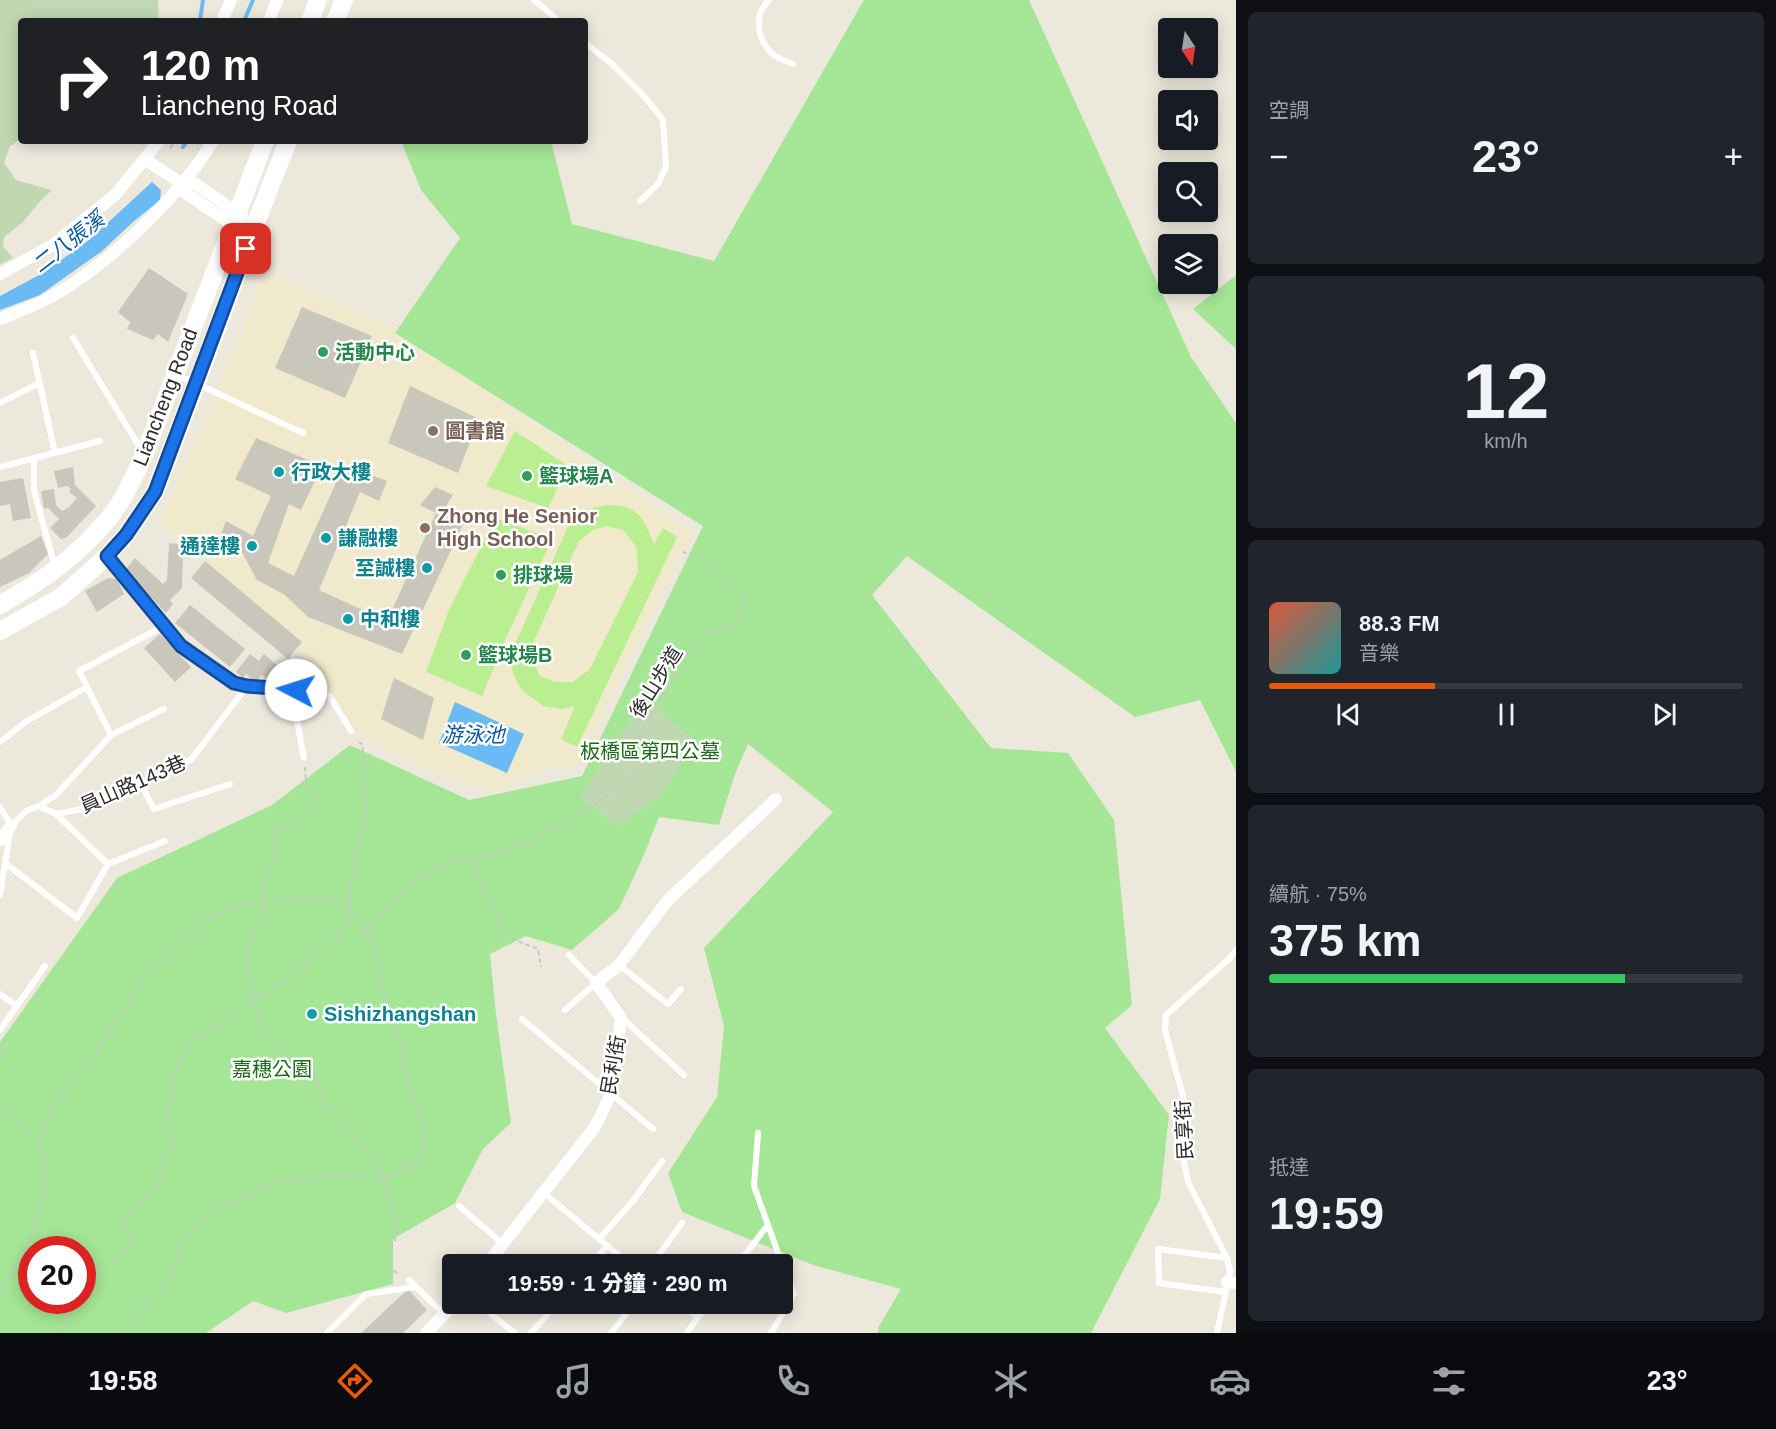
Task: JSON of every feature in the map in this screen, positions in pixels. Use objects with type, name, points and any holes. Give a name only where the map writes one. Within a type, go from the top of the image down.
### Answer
[{"type":"main road","points":[[311,18],[318,0]]},
{"type":"main road","points":[[336,18],[344,0]]},
{"type":"main road","name":"Liancheng Road","points":[[0,605],[35,585],[77,552],[110,517],[133,477],[145,453],[264,144]]},
{"type":"main road","name":"Liancheng Road","points":[[0,631],[61,597],[107,556],[126,535],[155,492],[287,144]]},
{"type":"street","points":[[223,18],[231,0]]},
{"type":"street","points":[[270,18],[277,0]]},
{"type":"street","points":[[0,274],[53,245],[116,194],[157,144]]},
{"type":"street","points":[[0,319],[44,300],[83,276],[126,242],[191,174],[211,144]]},
{"type":"street","points":[[145,159],[182,184],[194,183],[235,218],[254,228]]},
{"type":"street","points":[[596,983],[619,965],[668,900],[776,799]]},
{"type":"street","points":[[0,840],[11,826]]},
{"type":"street","name":"民利街","points":[[495,1254],[595,1127],[611,1094],[621,1018],[596,983]]},
{"type":"street","points":[[426,1333],[444,1314]]},
{"type":"lane","points":[[534,0],[555,18]]},
{"type":"lane","points":[[769,0],[762,7],[758,23],[762,38],[774,55],[793,64]]},
{"type":"lane","points":[[588,45],[612,64],[644,96],[663,120],[666,167],[658,184],[640,201]]},
{"type":"lane","points":[[73,338],[139,447],[145,453]]},
{"type":"lane","points":[[33,353],[55,453]]},
{"type":"lane","points":[[175,374],[303,433]]},
{"type":"lane","points":[[0,403],[39,383]]},
{"type":"lane","points":[[0,467],[100,441]]},
{"type":"lane","points":[[34,458],[34,491],[56,570]]},
{"type":"lane","points":[[107,556],[181,646],[234,683],[329,695],[351,731]]},
{"type":"lane","points":[[111,735],[79,672],[164,626]]},
{"type":"lane","name":"員山路143巷","points":[[39,806],[56,814],[87,807],[191,760],[247,686]]},
{"type":"lane","points":[[0,742],[27,721],[87,687]]},
{"type":"lane","points":[[291,690],[304,758]]},
{"type":"lane","points":[[0,895],[11,826],[26,811],[56,795],[111,735],[164,709]]},
{"type":"lane","points":[[141,784],[154,809],[230,784]]},
{"type":"lane","points":[[0,807],[11,826]]},
{"type":"lane","points":[[56,814],[108,864]]},
{"type":"lane","points":[[5,863],[77,918],[108,864],[165,841]]},
{"type":"lane","name":"民享街","points":[[1217,1333],[1229,1286],[1230,1272],[1227,1258],[1188,1182],[1184,1163],[1185,1104],[1165,1030],[1166,1015],[1236,950]]},
{"type":"lane","points":[[565,1010],[596,983],[568,955]]},
{"type":"lane","points":[[619,965],[668,1004],[681,989]]},
{"type":"lane","points":[[0,1030],[45,966]]},
{"type":"lane","points":[[0,994],[17,1006]]},
{"type":"lane","points":[[621,1018],[684,1075]]},
{"type":"lane","points":[[522,1019],[652,1129]]},
{"type":"lane","points":[[758,1133],[754,1186],[778,1254]]},
{"type":"lane","points":[[599,1239],[633,1201],[662,1161]]},
{"type":"lane","points":[[543,1192],[617,1254]]},
{"type":"lane","points":[[459,1206],[504,1244]]},
{"type":"lane","points":[[659,1254],[682,1223]]},
{"type":"lane","points":[[746,1254],[767,1226]]},
{"type":"lane","points":[[600,1254],[608,1246]]},
{"type":"lane","points":[[1227,1258],[1158,1249],[1159,1283],[1229,1286]]},
{"type":"lane","points":[[409,1280],[442,1312]]},
{"type":"lane","points":[[327,1333],[366,1294],[416,1287]]},
{"type":"lane","points":[[491,1314],[515,1333]]},
{"type":"lane","points":[[531,1333],[548,1314]]},
{"type":"lane","points":[[611,1333],[626,1314]]},
{"type":"lane","points":[[694,1314],[698,1317]]},
{"type":"lane","points":[[687,1333],[701,1314]]},
{"type":"lane","points":[[771,1333],[782,1314]]},
{"type":"path","name":"後山步道","points":[[601,736],[632,744],[656,709],[680,661],[706,634],[726,628],[747,601],[707,560],[683,552]]},
{"type":"path","points":[[96,1272],[128,1250],[132,1243],[125,1215],[138,1203],[149,1199],[155,1191],[164,1161],[174,1144],[176,1135],[164,1121],[177,1072],[188,1044],[215,1026],[232,1010],[290,981],[311,958],[337,938],[351,910],[350,887],[366,813],[363,745],[356,740],[351,731]]},
{"type":"path","points":[[304,758],[306,784],[314,806],[294,826],[273,831],[274,860],[267,867],[264,886],[265,916],[253,930],[247,949],[248,970],[258,1020],[272,1044],[283,1055],[318,1075],[319,1095],[349,1127],[367,1157],[384,1173],[384,1194],[390,1203],[396,1226],[396,1241],[389,1247],[388,1257],[391,1269],[409,1280]]},
{"type":"path","points":[[365,934],[396,898],[418,877],[462,860],[496,855],[515,848],[575,818],[618,787],[646,763]]},
{"type":"path","points":[[471,859],[499,923],[512,939],[538,949],[541,967]]},
{"type":"path","points":[[0,1293],[31,1238],[46,1188],[40,1138],[58,1101],[113,1029],[139,985],[206,921],[249,902],[343,900],[373,947],[384,991],[397,1027],[406,1079],[425,1137],[425,1151],[417,1163],[384,1178],[354,1174],[315,1177],[271,1185],[242,1197],[214,1213],[183,1240],[167,1282],[144,1304],[120,1333]]},
{"type":"path","points":[[0,1060],[7,1020]]},
{"type":"path","points":[[0,1108],[12,1122],[40,1138]]},
{"type":"path","points":[[62,1333],[68,1314]]},
{"type":"shaded area","name":"Zhong He Senior High School","points":[[265,272],[391,326],[692,532],[576,768],[554,765],[494,791],[458,782],[361,737],[306,655],[159,524],[217,393]]},
{"type":"green space","points":[[0,0],[158,0],[159,18],[18,18],[18,141],[10,146],[4,163],[16,180],[52,190],[22,223],[4,237],[3,246],[13,258],[0,264]]},
{"type":"green space","name":"嘉穗公園","points":[[864,0],[1029,0],[1158,284],[1158,294],[1162,294],[1191,357],[1236,423],[1236,772],[1200,700],[1135,717],[907,556],[872,595],[991,748],[1068,753],[1114,820],[1132,1005],[1105,1028],[1169,1115],[1160,1199],[1091,1333],[878,1333],[878,1328],[901,1289],[813,1265],[793,1257],[793,1254],[786,1254],[682,1212],[668,1173],[717,1097],[724,1026],[704,948],[833,812],[748,744],[735,774],[719,825],[659,817],[619,909],[572,950],[526,936],[490,954],[511,1123],[483,1149],[455,1203],[393,1239],[393,1284],[286,1313],[253,1301],[206,1333],[0,1333],[0,1042],[117,878],[272,805],[350,745],[469,800],[582,776],[703,526],[395,333],[460,238],[421,190],[402,144],[552,144],[572,224],[714,261]]},
{"type":"green space","points":[[1236,275],[1236,349],[1193,309],[1212,294],[1218,294],[1218,289]]},
{"type":"green space","name":"籃球場A","points":[[515,431],[568,466],[548,508],[486,486]]},
{"type":"green space","points":[[606,505],[625,507],[638,514],[654,544],[663,528],[677,537],[577,747],[561,739],[575,706],[561,709],[543,706],[522,690],[513,674],[510,655],[571,520],[586,510]],"holes":[[[606,526],[623,530],[637,550],[638,572],[590,669],[573,682],[554,682],[539,675],[533,659],[534,641],[579,541],[593,530]]]},
{"type":"green space","name":"排球場","points":[[496,518],[552,539],[482,696],[426,672],[449,610]]},
{"type":"green space","name":"板橋區第四公墓","points":[[644,699],[696,741],[660,795],[617,826],[580,797]]},
{"type":"water","points":[[152,182],[161,190],[160,200],[102,251],[40,295],[0,310],[0,296],[43,273],[89,240]]},
{"type":"water","name":"游泳池","points":[[455,702],[524,734],[507,773],[439,743]]},
{"type":"building","points":[[149,268],[188,294],[168,342],[158,334],[153,340],[127,329],[130,322],[118,312]]},
{"type":"building","name":"活動中心","points":[[302,307],[372,336],[345,398],[275,368]]},
{"type":"building","name":"圖書館","points":[[410,386],[479,419],[458,473],[388,443]]},
{"type":"building","points":[[256,438],[322,466],[301,510],[289,504],[268,563],[294,576],[344,465],[387,481],[379,501],[360,492],[319,590],[387,621],[436,513],[420,505],[435,487],[453,495],[446,506],[467,516],[402,654],[308,617],[285,595],[257,580],[243,554],[219,539],[226,521],[253,536],[271,496],[235,479]]},
{"type":"building","points":[[73,467],[75,485],[96,506],[66,538],[61,539],[50,528],[59,519],[48,508],[44,509],[41,491],[54,489],[56,505],[62,511],[68,508],[77,498],[69,492],[71,489],[67,486],[58,488],[54,471]]},
{"type":"building","points":[[23,478],[31,518],[13,521],[10,504],[0,506],[0,482]]},
{"type":"building","points":[[41,536],[48,554],[29,573],[0,587],[0,560]]},
{"type":"building","points":[[169,543],[180,544],[180,553],[183,553],[182,588],[170,600],[173,604],[166,613],[125,570],[135,558],[163,584],[167,580]]},
{"type":"building","points":[[205,561],[302,642],[288,659],[191,578]]},
{"type":"building","points":[[108,578],[117,579],[124,594],[97,612],[85,591]]},
{"type":"building","points":[[190,605],[245,649],[230,667],[175,623]]},
{"type":"building","points":[[160,634],[191,667],[175,682],[144,648]]},
{"type":"building","points":[[250,654],[259,661],[264,654],[277,665],[266,678],[262,675],[256,682],[246,674],[243,678],[236,672]]},
{"type":"building","points":[[394,678],[434,698],[423,740],[381,719]]},
{"type":"building","points":[[408,1289],[427,1310],[403,1333],[361,1333]]},
{"type":"waterway","points":[[200,18],[203,0]]},
{"type":"waterway","points":[[245,18],[253,0]]},
{"type":"place","name":"活動中心","points":[[323,352]]},
{"type":"place","name":"圖書館","points":[[433,431]]},
{"type":"place","name":"行政大樓","points":[[279,472]]},
{"type":"place","name":"籃球場A","points":[[527,476]]},
{"type":"place","name":"Zhong He Senior High School","points":[[425,528]]},
{"type":"place","name":"謙融樓","points":[[326,538]]},
{"type":"place","name":"通達樓","points":[[252,546]]},
{"type":"place","name":"至誠樓","points":[[427,568]]},
{"type":"place","name":"排球場","points":[[501,575]]},
{"type":"place","name":"中和樓","points":[[348,619]]},
{"type":"place","name":"籃球場B","points":[[466,655]]},
{"type":"place","name":"Sishizhangshan","points":[[312,1014]]},
{"type":"route","points":[[246,249],[155,492],[126,535],[107,556],[181,646],[234,683],[296,690]]},
{"type":"water label","name":"二八張溪","points":[[68,242]]}]
